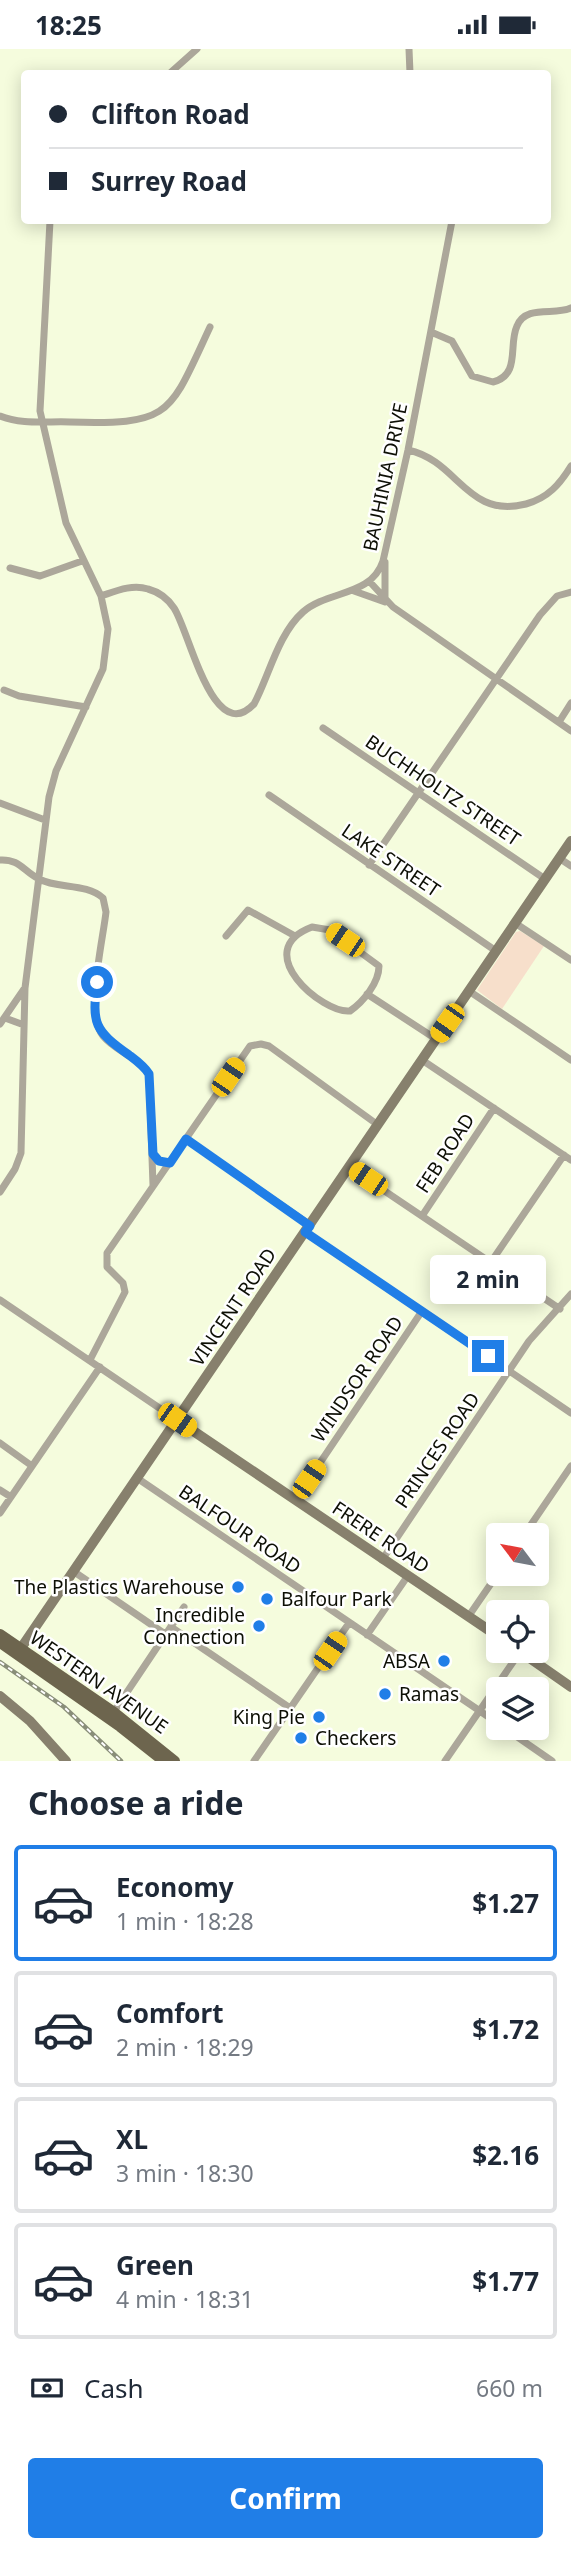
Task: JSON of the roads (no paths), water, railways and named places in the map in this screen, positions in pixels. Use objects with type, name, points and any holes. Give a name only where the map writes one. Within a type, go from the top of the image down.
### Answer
[{"type":"main road","name":"WESTERN AVENUE","points":[[0,1634],[19,1651],[175,1761]]},
{"type":"main road","name":"WESTERN AVENUE","points":[[0,1643],[19,1651]]},
{"type":"main road","name":"WESTERN AVENUE","points":[[111,1715],[163,1761]]},
{"type":"street","points":[[173,70],[197,49]]},
{"type":"street","points":[[409,49],[410,70]]},
{"type":"street","points":[[0,1192],[19,1162],[25,988],[45,820],[57,771],[107,652],[108,629],[101,596],[65,523],[41,421],[40,392],[50,224]]},
{"type":"street","name":"BAUHINIA DRIVE","points":[[369,581],[380,569],[384,554],[408,450],[451,224]]},
{"type":"street","points":[[431,333],[453,341],[472,376],[493,382],[505,376],[512,365],[516,327],[521,320],[537,312],[571,308]]},
{"type":"street","points":[[0,416],[41,421],[110,423],[136,421],[158,413],[175,398],[184,384],[210,327]]},
{"type":"street","points":[[408,450],[433,459],[473,496],[494,506],[535,501],[557,487],[571,466]]},
{"type":"street","points":[[384,554],[387,601]]},
{"type":"street","points":[[10,568],[23,574],[40,576],[82,561]]},
{"type":"street","points":[[101,596],[130,587],[149,589],[164,597],[181,620],[211,698],[221,709],[234,712],[245,711],[254,704],[286,635],[298,617],[316,603],[369,581],[387,601],[571,731]]},
{"type":"street","points":[[351,590],[387,601]]},
{"type":"street","points":[[369,865],[550,603],[557,596],[571,592]]},
{"type":"street","points":[[4,689],[19,696],[86,707]]},
{"type":"street","points":[[559,722],[571,703]]},
{"type":"street","name":"BUCHHOLTZ STREET","points":[[323,728],[545,879]]},
{"type":"street","name":"LAKE STREET","points":[[269,795],[496,951]]},
{"type":"street","points":[[0,803],[45,820]]},
{"type":"street","name":"VINCENT ROAD","points":[[19,1651],[571,841]]},
{"type":"street","points":[[559,858],[571,866]]},
{"type":"street","points":[[0,860],[22,864],[38,879],[92,892],[99,895],[106,904],[94,1018],[107,1040],[145,1067],[149,1074],[153,1187]]},
{"type":"street","points":[[226,936],[248,911],[295,936]]},
{"type":"street","points":[[515,923],[571,960]]},
{"type":"street","points":[[312,927],[322,927],[375,960],[379,971],[367,994],[356,1006],[344,1012],[299,983],[287,963],[287,954],[295,936],[312,927]]},
{"type":"street","points":[[24,1025],[2,1021],[25,988]]},
{"type":"street","points":[[469,991],[571,1060]]},
{"type":"street","points":[[367,994],[436,1039]]},
{"type":"street","points":[[90,1360],[125,1292],[123,1283],[107,1267],[105,1258],[244,1053],[255,1044],[269,1047],[378,1125]]},
{"type":"street","points":[[422,1060],[571,1160]]},
{"type":"street","name":"FEB ROAD","points":[[422,1216],[494,1108]]},
{"type":"street","points":[[186,1139],[422,1311],[571,1413]]},
{"type":"street","points":[[153,1154],[159,1161],[170,1163]]},
{"type":"street","points":[[491,1262],[564,1155]]},
{"type":"street","points":[[349,1167],[560,1309]]},
{"type":"street","name":"PRINCES ROAD","points":[[382,1560],[538,1328],[560,1309],[571,1294]]},
{"type":"street","name":"FRERE ROAD","points":[[0,1300],[486,1629]]},
{"type":"street","name":"WINDSOR ROAD","points":[[295,1500],[422,1311]]},
{"type":"street","points":[[0,1513],[100,1367]]},
{"type":"street","points":[[0,1443],[32,1466]]},
{"type":"street","points":[[532,1523],[571,1466]]},
{"type":"street","name":"BALFOUR ROAD","points":[[137,1478],[486,1716]]},
{"type":"street","points":[[0,1490],[11,1497]]},
{"type":"street","points":[[73,1571],[166,1634]]},
{"type":"street","points":[[368,1635],[407,1577]]},
{"type":"street","points":[[468,1617],[489,1586]]},
{"type":"street","points":[[111,1715],[184,1607]]},
{"type":"street","points":[[254,1761],[349,1623]]},
{"type":"street","points":[[171,1627],[290,1708]]},
{"type":"street","points":[[445,1761],[511,1663]]},
{"type":"street","points":[[537,1663],[571,1686]]},
{"type":"street","points":[[0,1696],[27,1718],[66,1761]]},
{"type":"street","name":"BALFOUR ROAD","points":[[521,1740],[552,1761]]},
{"type":"railway","points":[[0,1662],[64,1707],[121,1761]]},
{"type":"place","name":"The Plastics Warehouse","points":[[238,1587]]},
{"type":"place","name":"Balfour Park","points":[[267,1599]]},
{"type":"place","name":"Incredible Connection","points":[[259,1626]]},
{"type":"place","name":"ABSA","points":[[444,1661]]},
{"type":"place","name":"Ramas","points":[[385,1694]]},
{"type":"place","name":"King Pie","points":[[319,1717]]},
{"type":"place","name":"Checkers","points":[[301,1738]]}]
